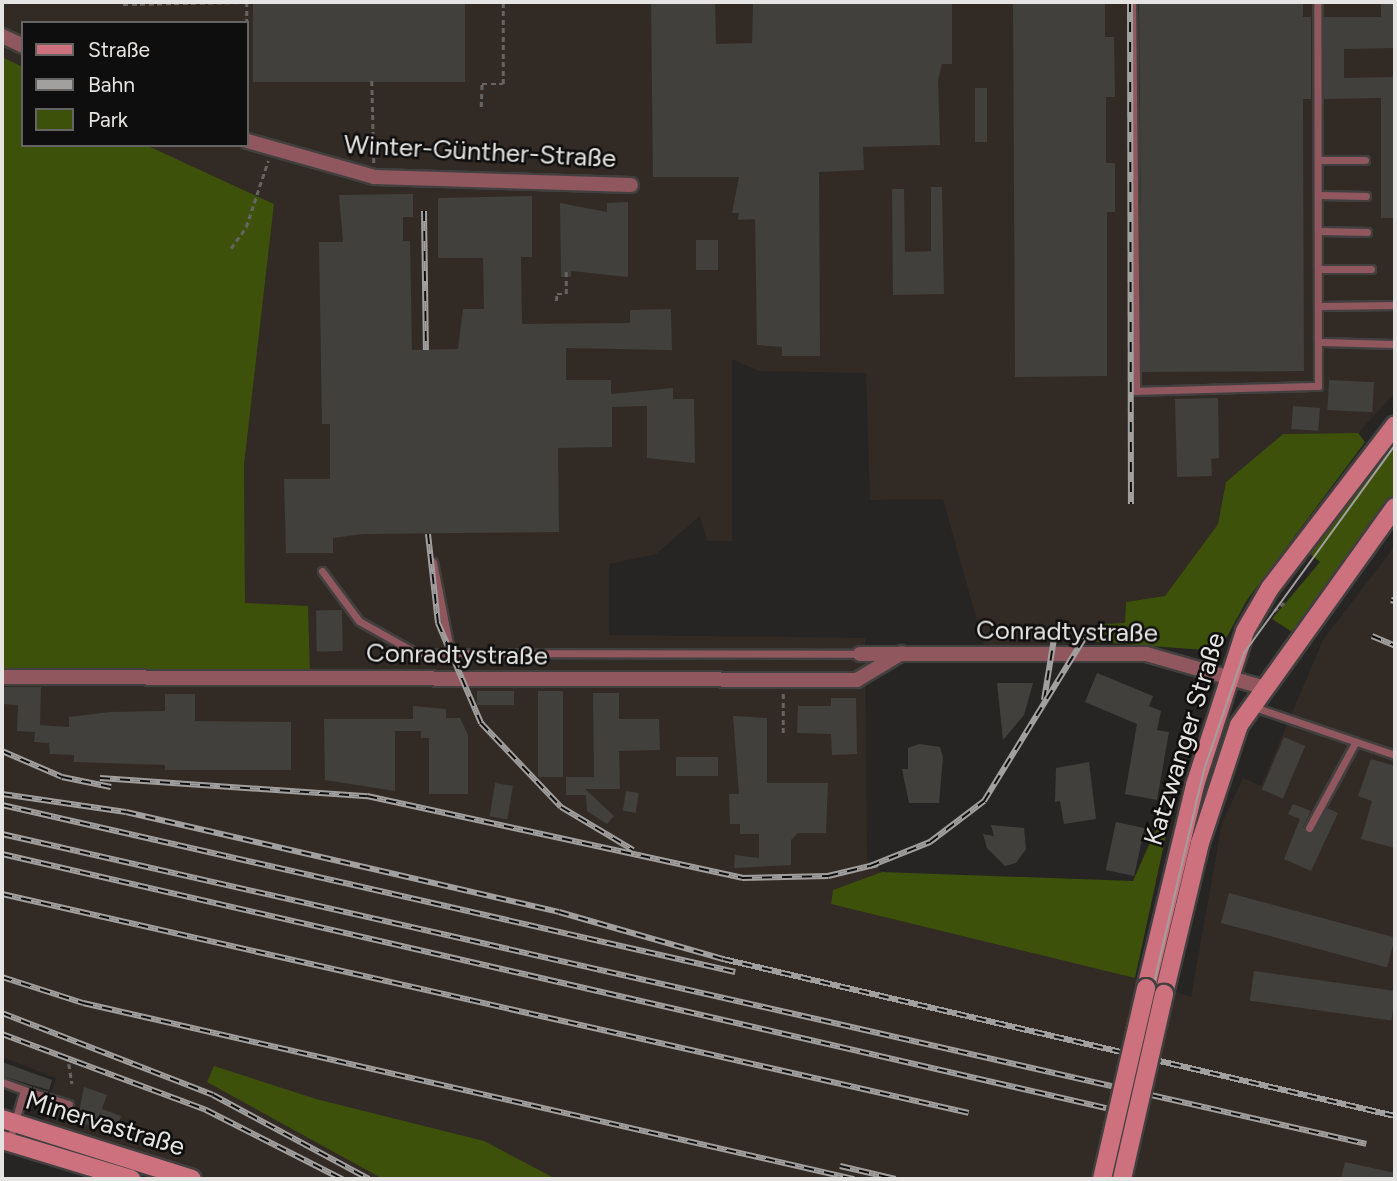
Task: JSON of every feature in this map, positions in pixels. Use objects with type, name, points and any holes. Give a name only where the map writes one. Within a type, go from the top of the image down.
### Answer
[{"type":"main road","name":"Katzwanger Straße","points":[[1102,1179],[1146,988],[1228,676],[1270,588],[1395,425]]},
{"type":"main road","name":"Katzwanger Straße","points":[[1122,1179],[1214,792],[1250,705],[1395,508]]},
{"type":"main road","name":"Minervastraße","points":[[8,1121],[192,1179]]},
{"type":"main road","name":"Minervastraße","points":[[6,1141],[126,1178]]},
{"type":"street","points":[[2,36],[21,45]]},
{"type":"street","name":"Winter-Günther-Straße","points":[[248,141],[271,151],[374,177],[631,185]]},
{"type":"street","name":"Conradtystraße","points":[[2,677],[783,682],[868,678],[902,653]]},
{"type":"street","name":"Conradtystraße","points":[[860,654],[1146,654],[1262,687]]},
{"type":"lane","points":[[1132,2],[1136,391],[1318,386],[1322,306],[1317,2]]},
{"type":"lane","points":[[1320,159],[1365,160]]},
{"type":"lane","points":[[1320,195],[1366,196]]},
{"type":"lane","points":[[1321,231],[1367,232]]},
{"type":"lane","points":[[1321,269],[1371,269]]},
{"type":"lane","points":[[1322,306],[1395,305]]},
{"type":"lane","points":[[1322,342],[1393,344]]},
{"type":"lane","points":[[433,562],[452,655]]},
{"type":"lane","points":[[322,570],[344,605],[381,639],[416,653],[860,654]]},
{"type":"lane","points":[[1250,705],[1395,755]]},
{"type":"lane","points":[[1309,828],[1355,743]]},
{"type":"lane","points":[[2,1082],[69,1104]]},
{"type":"lane","points":[[6,1141],[8,1121],[24,1090]]},
{"type":"path","points":[[123,4],[247,2],[247,21]]},
{"type":"path","points":[[481,107],[482,84],[503,84],[503,2]]},
{"type":"path","points":[[372,81],[374,177]]},
{"type":"path","points":[[231,248],[246,227],[271,151]]},
{"type":"path","points":[[556,301],[566,293],[566,271]]},
{"type":"path","points":[[783,682],[783,733]]},
{"type":"path","points":[[69,1064],[72,1084]]},
{"type":"shaded area","points":[[2,2],[1395,2],[1395,393],[1358,433],[1283,434],[1226,482],[1218,524],[1165,596],[1126,602],[1125,623],[1101,624],[1096,642],[985,649],[943,499],[870,500],[866,373],[759,371],[732,359],[732,541],[707,541],[700,516],[656,554],[609,564],[609,635],[865,638],[867,861],[882,872],[833,890],[831,904],[1111,971],[1191,997],[1222,823],[1243,778],[1261,786],[1323,640],[1395,546],[1395,1179],[153,1179],[36,1142],[56,1078],[2,1057],[2,674],[245,603],[244,465],[274,204],[150,147],[248,147],[248,21],[21,21],[21,66],[2,57]]},
{"type":"green space","points":[[2,57],[21,66],[21,147],[150,147],[274,204],[244,465],[245,603],[308,606],[310,674],[2,674]]},
{"type":"green space","points":[[1358,433],[1365,442],[1247,600],[1219,651],[1096,642],[1100,624],[1125,623],[1126,602],[1165,596],[1218,524],[1226,482],[1283,434]]},
{"type":"green space","points":[[1395,436],[1395,497],[1297,635],[1272,619],[1320,562],[1308,552]]},
{"type":"green space","points":[[1160,820],[1166,835],[1135,978],[831,904],[833,890],[882,872],[1133,881]]},
{"type":"green space","points":[[214,1066],[316,1099],[484,1141],[556,1179],[383,1179],[207,1082]]},
{"type":"building","points":[[253,2],[465,2],[465,82],[253,82]]},
{"type":"building","points":[[651,2],[715,2],[716,44],[752,43],[753,2],[952,2],[952,64],[942,64],[938,80],[940,145],[863,147],[864,170],[819,172],[820,356],[782,356],[782,347],[757,345],[755,219],[738,220],[739,213],[732,213],[739,177],[653,177]]},
{"type":"building","points":[[1013,2],[1105,2],[1105,37],[1114,37],[1115,97],[1106,97],[1106,163],[1115,163],[1115,212],[1107,212],[1107,376],[1015,377]]},
{"type":"building","points":[[1139,2],[1303,2],[1303,17],[1311,17],[1311,99],[1303,99],[1304,371],[1142,372]]},
{"type":"building","points":[[1381,2],[1395,2],[1395,48],[1344,49],[1344,78],[1395,77],[1395,218],[1381,218],[1381,98],[1323,99],[1323,17],[1381,17]]},
{"type":"building","points":[[975,88],[987,88],[987,142],[975,142]]},
{"type":"building","points":[[931,187],[942,187],[944,294],[893,295],[892,189],[904,189],[905,252],[931,251]]},
{"type":"building","points":[[413,194],[413,217],[403,217],[403,241],[410,241],[412,350],[458,349],[463,309],[484,309],[483,258],[438,258],[438,198],[532,196],[532,257],[521,257],[522,324],[630,323],[630,310],[671,309],[672,350],[566,348],[566,380],[611,380],[611,394],[673,388],[673,399],[694,399],[695,463],[647,458],[647,406],[612,407],[612,447],[558,448],[559,532],[363,534],[333,538],[333,553],[286,553],[284,479],[330,479],[330,424],[322,424],[319,242],[343,242],[339,195]]},
{"type":"building","points":[[628,202],[628,277],[571,271],[571,277],[561,277],[560,203],[607,212],[607,203]]},
{"type":"building","points":[[696,240],[718,240],[718,270],[696,270]]},
{"type":"building","points":[[1329,380],[1374,382],[1372,412],[1327,410]]},
{"type":"building","points":[[1218,398],[1219,458],[1211,459],[1212,476],[1177,477],[1175,399]]},
{"type":"building","points":[[1293,406],[1320,408],[1318,431],[1291,429]]},
{"type":"building","points":[[316,610],[342,610],[343,651],[317,651]]},
{"type":"building","points":[[1097,673],[1153,696],[1149,706],[1161,711],[1157,730],[1169,732],[1157,800],[1125,794],[1137,724],[1085,702]]},
{"type":"building","points":[[997,683],[1033,683],[1024,715],[1003,740]]},
{"type":"building","points":[[3,687],[41,687],[40,725],[69,727],[69,717],[110,712],[165,711],[165,694],[195,694],[195,721],[291,722],[291,770],[165,770],[165,765],[74,762],[74,755],[50,754],[49,743],[34,742],[35,732],[17,731],[18,705],[3,704]]},
{"type":"building","points":[[477,691],[514,691],[514,705],[477,705]]},
{"type":"building","points":[[538,691],[563,691],[563,777],[538,777]]},
{"type":"building","points":[[593,693],[619,693],[619,719],[659,719],[660,750],[619,751],[620,789],[585,789],[614,816],[607,824],[587,811],[586,795],[566,795],[566,777],[594,777]]},
{"type":"building","points":[[831,698],[856,698],[857,754],[832,755],[831,734],[797,733],[798,706],[831,706]]},
{"type":"building","points":[[413,706],[446,709],[446,718],[460,718],[468,735],[468,794],[429,794],[429,738],[421,738],[421,731],[395,731],[395,791],[325,780],[324,719],[413,719]]},
{"type":"building","points":[[733,716],[767,718],[767,783],[828,783],[826,833],[798,833],[791,840],[791,865],[734,868],[735,855],[759,858],[759,834],[740,834],[740,824],[730,824],[729,794],[739,794]]},
{"type":"building","points":[[1284,737],[1305,746],[1283,798],[1262,789]]},
{"type":"building","points":[[919,744],[940,747],[943,757],[939,803],[909,803],[902,769],[908,769],[908,748]]},
{"type":"building","points":[[676,757],[718,757],[718,776],[676,776]]},
{"type":"building","points":[[1371,759],[1395,766],[1395,848],[1361,839],[1372,801],[1358,796]]},
{"type":"building","points":[[1089,762],[1096,819],[1064,824],[1060,801],[1055,802],[1056,768]]},
{"type":"building","points":[[495,783],[513,786],[507,819],[490,817]]},
{"type":"building","points":[[626,791],[639,793],[636,813],[623,811]]},
{"type":"building","points":[[1293,804],[1311,811],[1303,827],[1308,834],[1327,808],[1338,813],[1311,871],[1284,859],[1300,819],[1288,814]]},
{"type":"building","points":[[1116,822],[1144,828],[1134,876],[1106,870]]},
{"type":"building","points":[[991,825],[1024,828],[1026,849],[1016,863],[1005,866],[987,848],[983,834],[994,836]]},
{"type":"building","points":[[1229,893],[1395,937],[1387,967],[1221,923]]},
{"type":"building","points":[[1254,971],[1395,991],[1391,1021],[1250,1001]]},
{"type":"building","points":[[2,1062],[52,1080],[49,1090],[2,1076]]},
{"type":"building","points":[[84,1087],[107,1095],[102,1109],[121,1116],[117,1129],[77,1123]]},
{"type":"building","points":[[1345,1162],[1395,1173],[1395,1179],[1341,1179]]},
{"type":"tram line","points":[[1108,1179],[1204,770],[1244,653],[1395,445]]},
{"type":"railway","points":[[1130,2],[1131,504]]},
{"type":"railway","points":[[424,211],[426,350]]},
{"type":"railway","points":[[428,534],[438,623],[481,723],[561,807],[633,850]]},
{"type":"railway","points":[[1391,600],[1395,601]]},
{"type":"railway","points":[[870,866],[930,842],[984,801],[1086,635]]},
{"type":"railway","points":[[1372,636],[1395,646]]},
{"type":"railway","points":[[1044,700],[1054,639]]},
{"type":"railway","points":[[2,751],[62,777],[111,787]]},
{"type":"railway","points":[[100,778],[367,796],[742,878],[828,876],[878,864]]},
{"type":"railway","points":[[2,794],[126,812],[559,912],[723,959],[1395,1116]]},
{"type":"railway","points":[[2,805],[735,972]]},
{"type":"railway","points":[[2,834],[1366,1144]]},
{"type":"railway","points":[[2,854],[1106,1108]]},
{"type":"railway","points":[[2,894],[969,1113]]},
{"type":"railway","points":[[2,977],[83,1003],[854,1179]]},
{"type":"railway","points":[[2,1013],[213,1095],[369,1179]]},
{"type":"railway","points":[[2,1034],[206,1110],[342,1179]]},
{"type":"railway","points":[[840,1166],[896,1179]]}]
